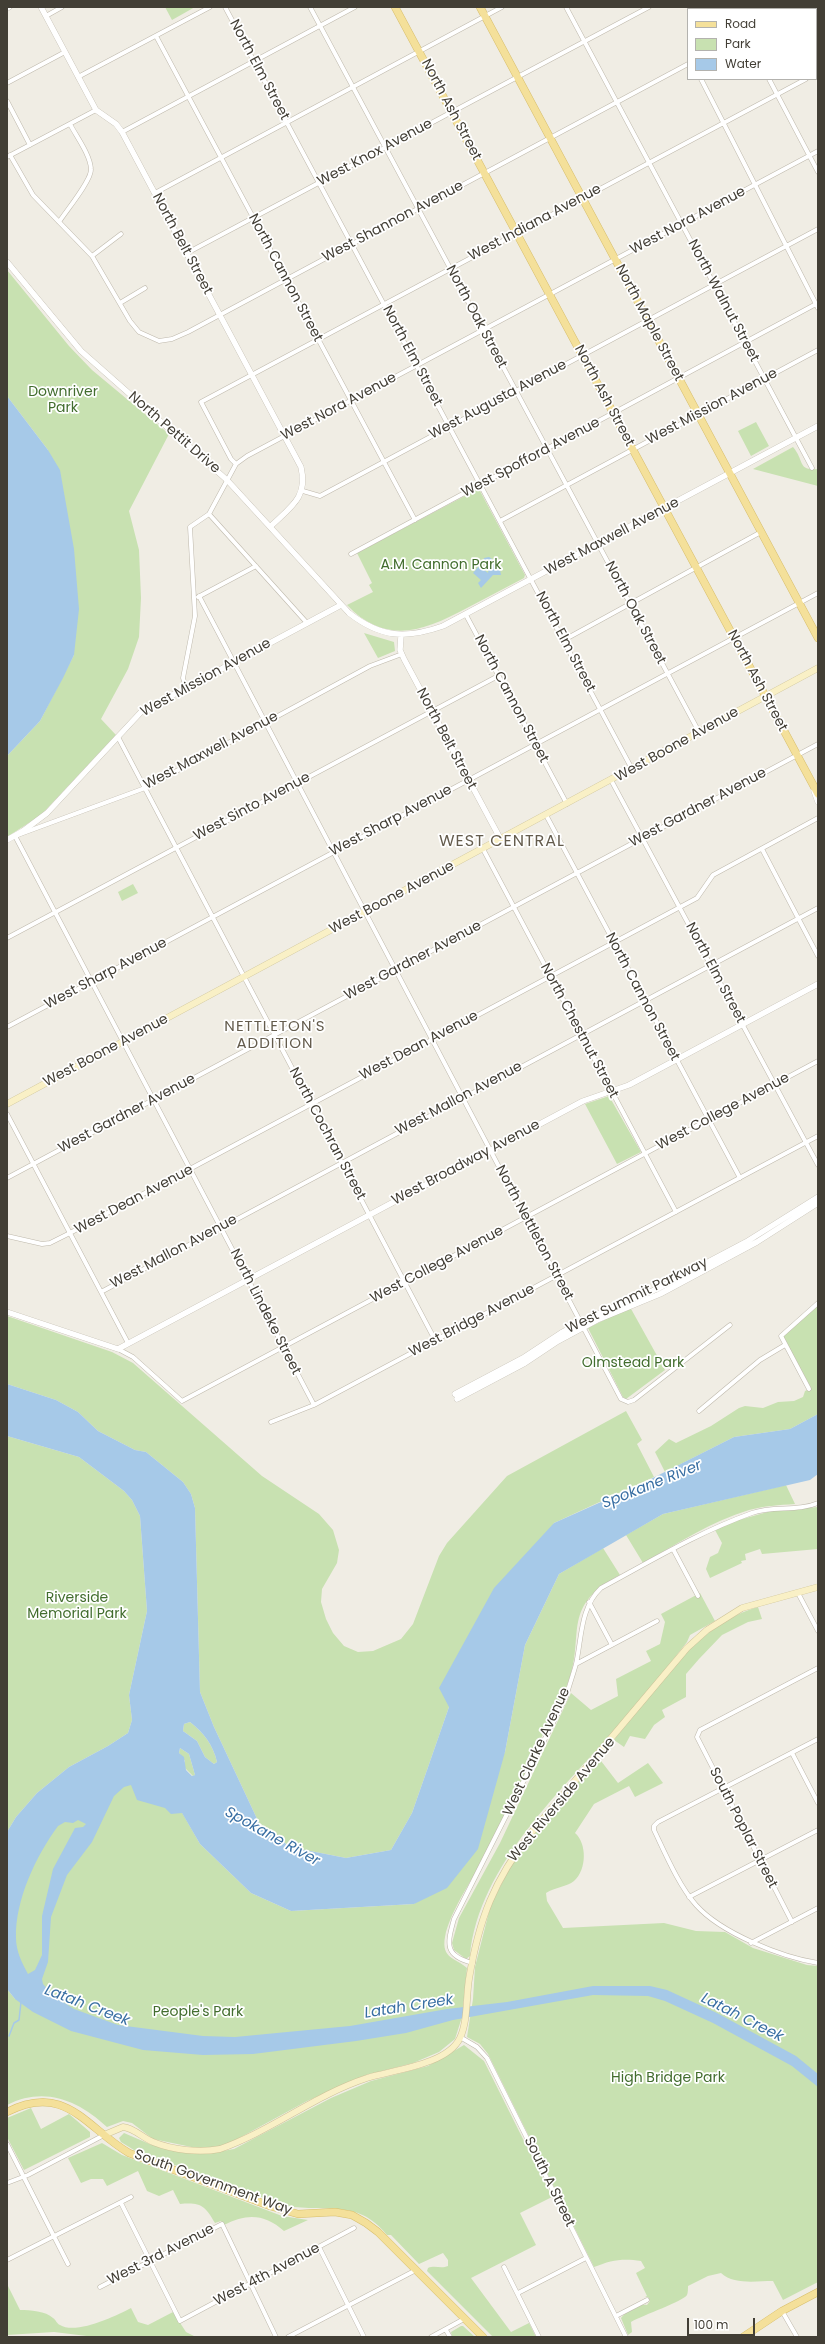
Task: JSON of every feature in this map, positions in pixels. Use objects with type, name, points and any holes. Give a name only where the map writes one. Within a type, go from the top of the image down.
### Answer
[{"type":"main road","name":"North Ash Street","points":[[395,7],[811,785],[818,794]]},
{"type":"main road","name":"North Maple Street","points":[[480,7],[818,638]]},
{"type":"main road","name":"West Boone Avenue","points":[[7,1104],[245,978],[818,668]]},
{"type":"main road","name":"West Riverside Avenue","points":[[104,2135],[119,2128],[126,2127],[153,2142],[165,2146],[205,2152],[220,2149],[233,2144],[310,2103],[357,2081],[433,2060],[452,2048],[460,2037],[463,2028],[469,1981],[486,1906],[515,1853],[687,1648],[702,1634],[736,1611],[818,1587]]},
{"type":"main road","name":"South Government Way","points":[[7,2112],[18,2106],[36,2103],[67,2107],[80,2113],[104,2135],[129,2153],[270,2206],[298,2214],[342,2213],[360,2219],[378,2232],[483,2337]]},
{"type":"main road","points":[[744,2337],[782,2311],[818,2292]]},
{"type":"street","name":"North Belt Street","points":[[41,7],[96,110],[116,124],[122,132],[155,193],[301,467],[304,481],[303,492]]},
{"type":"street","points":[[46,16],[62,7]]},
{"type":"street","points":[[78,77],[210,7]]},
{"type":"street","name":"North Elm Street","points":[[225,7],[632,769]]},
{"type":"street","name":"North Oak Street","points":[[310,7],[699,732]]},
{"type":"street","points":[[122,132],[356,7]]},
{"type":"street","points":[[155,193],[502,7]]},
{"type":"street","name":"North Walnut Street","points":[[566,7],[812,468]]},
{"type":"street","name":"West Knox Avenue","points":[[187,253],[649,7]]},
{"type":"street","name":"North Cannon Street","points":[[156,36],[285,279],[384,461],[414,520]]},
{"type":"street","points":[[7,83],[65,52]]},
{"type":"street","name":"West Shannon Avenue","points":[[120,303],[139,332],[159,341],[180,336],[687,65]]},
{"type":"street","points":[[701,80],[817,307]]},
{"type":"street","points":[[770,80],[818,172]]},
{"type":"street","name":"West Indiana Avenue","points":[[236,464],[231,459],[202,402],[804,80]]},
{"type":"street","points":[[7,101],[30,145]]},
{"type":"street","points":[[96,110],[8,156],[33,194],[92,256],[120,303],[145,288]]},
{"type":"street","points":[[59,222],[88,179],[91,169],[87,157],[70,124]]},
{"type":"street","name":"West Nora Avenue","points":[[236,464],[285,436],[549,294],[818,151]]},
{"type":"street","name":"West Augusta Avenue","points":[[303,492],[320,496],[818,229]]},
{"type":"street","points":[[92,256],[121,234]]},
{"type":"street","name":"North Pettit Drive","points":[[7,262],[90,360],[170,427],[227,480],[271,526],[341,605],[369,627],[401,636]]},
{"type":"street","name":"West Spofford Avenue","points":[[350,554],[745,342],[817,307]]},
{"type":"street","name":"West Mission Avenue","points":[[500,521],[818,350]]},
{"type":"street","name":"West Maxwell Avenue","points":[[401,636],[433,630],[466,615],[818,426]]},
{"type":"street","points":[[186,688],[183,678],[195,616],[190,527],[209,514],[236,464]]},
{"type":"street","points":[[271,526],[303,492]]},
{"type":"street","points":[[209,514],[307,623]]},
{"type":"street","points":[[564,640],[761,532]]},
{"type":"street","points":[[193,599],[256,566]]},
{"type":"street","name":"West Sharp Avenue","points":[[7,1027],[818,593]]},
{"type":"street","name":"North Nettleton Street","points":[[199,596],[621,1398],[625,1402],[636,1399],[730,1325]]},
{"type":"street","name":"West Mission Avenue","points":[[7,840],[47,813],[136,715],[341,605]]},
{"type":"street","name":"North Cannon Street","points":[[466,615],[567,804]]},
{"type":"street","name":"North Belt Street","points":[[401,636],[402,654],[500,840]]},
{"type":"street","name":"West Maxwell Avenue","points":[[15,836],[145,788],[370,666],[402,654]]},
{"type":"street","name":"West Sinto Avenue","points":[[7,938],[498,676]]},
{"type":"street","name":"North Cochran Street","points":[[118,736],[435,1340]]},
{"type":"street","name":"West Gardner Avenue","points":[[7,1178],[578,874],[818,744]]},
{"type":"street","name":"North Elm Street","points":[[611,780],[818,1165]]},
{"type":"street","name":"North Ash Street","points":[[811,785],[818,802]]},
{"type":"street","name":"North Cannon Street","points":[[546,815],[613,943],[740,1178]]},
{"type":"street","name":"West Dean Avenue","points":[[7,1236],[42,1244],[50,1243],[70,1233],[191,1170],[311,1104],[697,898],[713,875],[818,818]]},
{"type":"street","name":"North Lindeke Street","points":[[15,836],[314,1405]]},
{"type":"street","name":"North Chestnut Street","points":[[484,849],[676,1212]]},
{"type":"street","points":[[762,849],[818,956]]},
{"type":"street","name":"West Mallon Avenue","points":[[101,1292],[818,908]]},
{"type":"street","name":"West Broadway Avenue","points":[[118,1349],[591,1096],[629,1085],[818,984]]},
{"type":"street","name":"West College Avenue","points":[[118,1349],[133,1357],[182,1401],[818,1061]]},
{"type":"street","points":[[7,1114],[128,1343]]},
{"type":"street","name":"West Bridge Avenue","points":[[271,1422],[314,1405],[818,1136]]},
{"type":"street","name":"West Summit Parkway","points":[[733,1252],[818,1197]]},
{"type":"street","name":"West Summit Parkway","points":[[456,1397],[582,1325],[678,1281],[733,1252],[764,1238],[818,1203]]},
{"type":"street","points":[[809,1389],[781,1336],[818,1303]]},
{"type":"street","points":[[7,1312],[118,1349]]},
{"type":"street","points":[[699,1411],[760,1360],[785,1345]]},
{"type":"street","name":"West Clarke Avenue","points":[[473,1963],[461,1960],[454,1955],[449,1946],[449,1935],[454,1919],[566,1697],[576,1664],[584,1613],[589,1602],[601,1588],[710,1530],[754,1512],[770,1509],[800,1507],[818,1503]]},
{"type":"street","points":[[673,1550],[698,1596]]},
{"type":"street","points":[[798,1593],[818,1631]]},
{"type":"street","points":[[589,1602],[612,1645]]},
{"type":"street","points":[[576,1664],[657,1621]]},
{"type":"street","name":"South Poplar Street","points":[[792,1922],[722,1789],[697,1737],[700,1730],[818,1668]]},
{"type":"street","points":[[818,1739],[654,1826],[654,1830],[662,1847],[690,1897],[708,1916],[752,1943],[818,1963]]},
{"type":"street","points":[[792,1753],[818,1804]]},
{"type":"street","points":[[690,1897],[818,1830]]},
{"type":"street","points":[[752,1943],[818,1908]]},
{"type":"street","name":"South A Street","points":[[460,2037],[477,2047],[487,2058],[626,2337]]},
{"type":"street","points":[[7,2183],[23,2177],[104,2135]]},
{"type":"street","points":[[7,2144],[68,2264]]},
{"type":"street","points":[[7,2260],[131,2197]]},
{"type":"street","points":[[121,2202],[150,2261]]},
{"type":"street","name":"West 3rd Avenue","points":[[100,2287],[222,2224],[250,2283]]},
{"type":"street","name":"West 4th Avenue","points":[[150,2261],[180,2321],[354,2228]]},
{"type":"street","points":[[319,2247],[364,2337]]},
{"type":"street","points":[[518,2293],[586,2258]]},
{"type":"street","points":[[504,2267],[539,2337]]},
{"type":"street","points":[[288,2337],[416,2270]]},
{"type":"street","points":[[250,2283],[276,2337]]},
{"type":"street","points":[[616,2316],[647,2300]]},
{"type":"street","points":[[782,2311],[797,2337]]},
{"type":"street","points":[[431,2337],[464,2319]]},
{"type":"street","points":[[446,2330],[450,2337]]},
{"type":"green space","points":[[165,7],[195,7],[172,20]]},
{"type":"green space","name":"Downriver Park","points":[[7,270],[69,346],[92,370],[169,434],[129,511],[139,550],[141,598],[139,637],[128,669],[101,719],[116,735],[41,815],[7,837],[7,756],[40,721],[74,655],[48,450],[7,396]]},
{"type":"green space","points":[[756,422],[769,446],[751,456],[738,431]]},
{"type":"green space","points":[[793,447],[804,467],[818,469],[818,486],[753,469]]},
{"type":"green space","name":"A.M. Cannon Park","points":[[476,490],[480,491],[525,575],[524,578],[451,616],[420,628],[391,630],[376,626],[362,618],[347,605],[373,592],[369,585],[372,583],[357,553]]},
{"type":"green space","points":[[364,633],[394,642],[395,651],[378,658]]},
{"type":"green space","points":[[133,884],[138,893],[122,901],[118,892]]},
{"type":"green space","points":[[609,1096],[641,1152],[617,1164],[585,1104]]},
{"type":"green space","points":[[818,1304],[818,1414],[790,1429],[734,1437],[665,1472],[655,1452],[669,1439],[676,1443],[711,1426],[739,1408],[745,1406],[763,1408],[778,1402],[794,1401],[803,1397],[805,1391],[811,1388],[783,1336]]},
{"type":"green space","name":"Olmstead Park","points":[[630,1307],[665,1370],[626,1399],[623,1397],[588,1328]]},
{"type":"green space","points":[[7,1316],[112,1352],[133,1363],[262,1476],[319,1514],[333,1530],[339,1550],[337,1563],[322,1589],[321,1602],[326,1619],[333,1633],[344,1646],[358,1652],[373,1651],[401,1639],[413,1624],[439,1556],[447,1543],[507,1476],[626,1411],[642,1440],[637,1444],[654,1477],[554,1523],[449,1707],[412,1813],[391,1850],[346,1858],[290,1847],[259,1823],[214,1727],[200,1692],[195,1508],[191,1494],[183,1482],[146,1452],[135,1450],[98,1431],[78,1412],[56,1400],[7,1384]]},
{"type":"green space","name":"Riverside Memorial Park","points":[[7,1436],[79,1457],[124,1491],[132,1500],[140,1516],[147,1611],[129,1695],[132,1720],[128,1733],[108,1746],[69,1767],[37,1793],[16,1817],[7,1832]]},
{"type":"green space","points":[[786,1485],[795,1504],[777,1505],[749,1510],[722,1520],[643,1563],[626,1535],[663,1514]]},
{"type":"green space","points":[[818,1507],[818,1549],[762,1554],[760,1549],[745,1554],[746,1560],[741,1561],[742,1563],[710,1578],[706,1569],[710,1557],[718,1553],[722,1543],[715,1530],[739,1520],[771,1511]]},
{"type":"green space","name":"People's Park","points":[[603,1548],[620,1575],[600,1587],[588,1599],[581,1612],[572,1670],[566,1688],[541,1738],[497,1834],[458,1904],[448,1927],[444,1944],[445,1950],[450,1957],[467,1968],[462,2017],[455,2039],[439,2052],[413,2063],[366,2075],[307,2101],[230,2143],[206,2150],[153,2139],[132,2123],[123,2121],[107,2127],[96,2118],[72,2103],[47,2096],[21,2099],[7,2105],[7,1989],[15,1999],[10,1975],[7,1847],[144,1746],[200,1844],[251,1893],[291,1911],[414,1904],[505,1752],[525,1645],[559,1574]]},
{"type":"green space","points":[[700,1593],[715,1621],[690,1635],[687,1642],[639,1703],[575,1773],[528,1829],[507,1859],[489,1890],[476,1922],[470,1956],[466,1959],[454,1950],[452,1943],[459,1918],[500,1843],[571,1693],[591,1710],[618,1696],[616,1679],[651,1661],[646,1651],[660,1644],[665,1622],[661,1614]]},
{"type":"green space","points":[[758,1607],[762,1619],[748,1622],[722,1635],[686,1674],[686,1697],[662,1710],[665,1717],[654,1725],[645,1739],[630,1736],[624,1747],[614,1740],[677,1662],[696,1644],[715,1628],[736,1615]]},
{"type":"green space","points":[[190,1722],[200,1730],[210,1745],[217,1762],[214,1764],[205,1757],[197,1741],[183,1731],[184,1724]]},
{"type":"green space","points":[[180,1748],[189,1754],[195,1775],[193,1776],[183,1766],[185,1761],[179,1753]]},
{"type":"green space","name":"High Bridge Park","points":[[598,1757],[618,1783],[648,1763],[663,1783],[635,1797],[629,1786],[594,1804],[575,1833],[582,1843],[584,1857],[578,1876],[571,1883],[546,1893],[547,1901],[563,1928],[664,1923],[696,1931],[725,1932],[753,1948],[807,1965],[818,1966],[818,2282],[783,2300],[773,2281],[739,2281],[726,2277],[721,2273],[708,2276],[688,2286],[687,2295],[684,2298],[631,2322],[632,2332],[628,2335],[621,2318],[633,2308],[641,2305],[647,2305],[650,2301],[648,2297],[645,2297],[647,2296],[636,2273],[645,2268],[641,2261],[628,2260],[612,2261],[594,2267],[488,2054],[480,2044],[467,2037],[473,1999],[475,1967],[491,1904],[520,1849]]},
{"type":"green space","points":[[464,2045],[484,2061],[552,2197],[520,2213],[536,2245],[471,2278],[511,2332],[529,2323],[536,2337],[493,2337],[427,2271],[428,2268],[431,2267],[448,2266],[448,2260],[443,2253],[419,2264],[391,2235],[387,2235],[376,2223],[364,2216],[352,2211],[339,2209],[283,2205],[134,2150],[121,2142],[119,2138],[124,2133],[152,2145],[179,2152],[206,2154],[234,2149],[331,2098],[371,2081],[428,2066]]},
{"type":"green space","points":[[31,2108],[41,2129],[69,2114],[90,2132],[90,2137],[24,2170],[7,2137],[7,2118]]},
{"type":"green space","points":[[102,2143],[122,2155],[282,2216],[308,2220],[284,2231],[270,2221],[256,2217],[240,2218],[224,2225],[221,2221],[215,2223],[202,2206],[180,2204],[173,2190],[159,2196],[147,2191],[138,2171],[107,2186],[103,2179],[91,2179],[81,2183],[68,2158]]},
{"type":"green space","points":[[7,2284],[20,2310],[42,2312],[50,2316],[59,2324],[67,2327],[76,2328],[86,2326],[131,2308],[138,2322],[148,2325],[173,2312],[186,2332],[196,2337],[95,2337],[54,2332],[7,2335]]},
{"type":"green space","points":[[463,2326],[475,2337],[452,2337],[451,2332]]},
{"type":"water","points":[[7,396],[48,450],[60,470],[74,549],[79,609],[74,655],[63,678],[40,721],[7,756]]},
{"type":"water","points":[[489,557],[492,559],[493,564],[496,562],[499,564],[501,575],[493,575],[481,588],[478,583],[481,580],[473,573],[479,566],[488,573],[489,568],[483,562],[484,558]]},
{"type":"water","name":"Spokane River","points":[[7,1384],[56,1400],[78,1412],[98,1431],[135,1450],[146,1452],[183,1482],[191,1494],[195,1508],[200,1692],[214,1727],[259,1823],[290,1847],[346,1858],[391,1850],[412,1813],[449,1707],[439,1688],[494,1588],[554,1523],[639,1485],[734,1437],[790,1429],[818,1414],[818,1474],[810,1480],[663,1514],[559,1574],[525,1645],[505,1752],[478,1849],[447,1888],[414,1904],[291,1911],[251,1893],[200,1844],[182,1813],[171,1814],[165,1808],[137,1800],[131,1785],[124,1787],[114,1796],[92,1842],[67,1875],[51,1917],[48,1962],[42,1979],[43,1984],[54,1996],[74,2009],[118,2025],[203,2036],[235,2037],[350,2026],[447,2009],[507,2002],[593,1986],[650,1986],[667,1990],[717,2013],[796,2056],[818,2074],[818,2087],[792,2066],[713,2023],[665,2001],[648,1996],[593,1995],[453,2020],[406,2033],[356,2041],[253,2054],[203,2055],[143,2050],[71,2031],[33,2012],[15,1999],[7,1989],[7,1832],[16,1817],[37,1793],[69,1767],[108,1746],[128,1733],[132,1720],[129,1695],[147,1611],[140,1516],[132,1500],[124,1491],[79,1457],[7,1436]],"holes":[[[190,1722],[200,1730],[210,1745],[217,1762],[214,1764],[205,1757],[197,1741],[183,1731],[184,1724]],[[180,1748],[189,1754],[195,1775],[192,1776],[186,1770],[184,1757],[179,1753]],[[78,1820],[86,1824],[83,1827],[75,1828],[53,1869],[42,1916],[42,1955],[35,1970],[28,1974],[20,1957],[16,1943],[19,1909],[23,1894],[28,1879],[42,1851],[58,1826],[65,1822],[73,1823]]]},
{"type":"waterway","points":[[9,2036],[14,2023],[19,2020],[21,2002]]},
{"type":"district","name":"WEST CENTRAL","points":[[502,842]]},
{"type":"district","name":"NETTLETON'S ADDITION","points":[[275,1036]]},
{"type":"water label","name":"Latah Creek","points":[[87,2006]]},
{"type":"water label","name":"Latah Creek","points":[[409,2007]]},
{"type":"water label","name":"Latah Creek","points":[[742,2018]]}]
